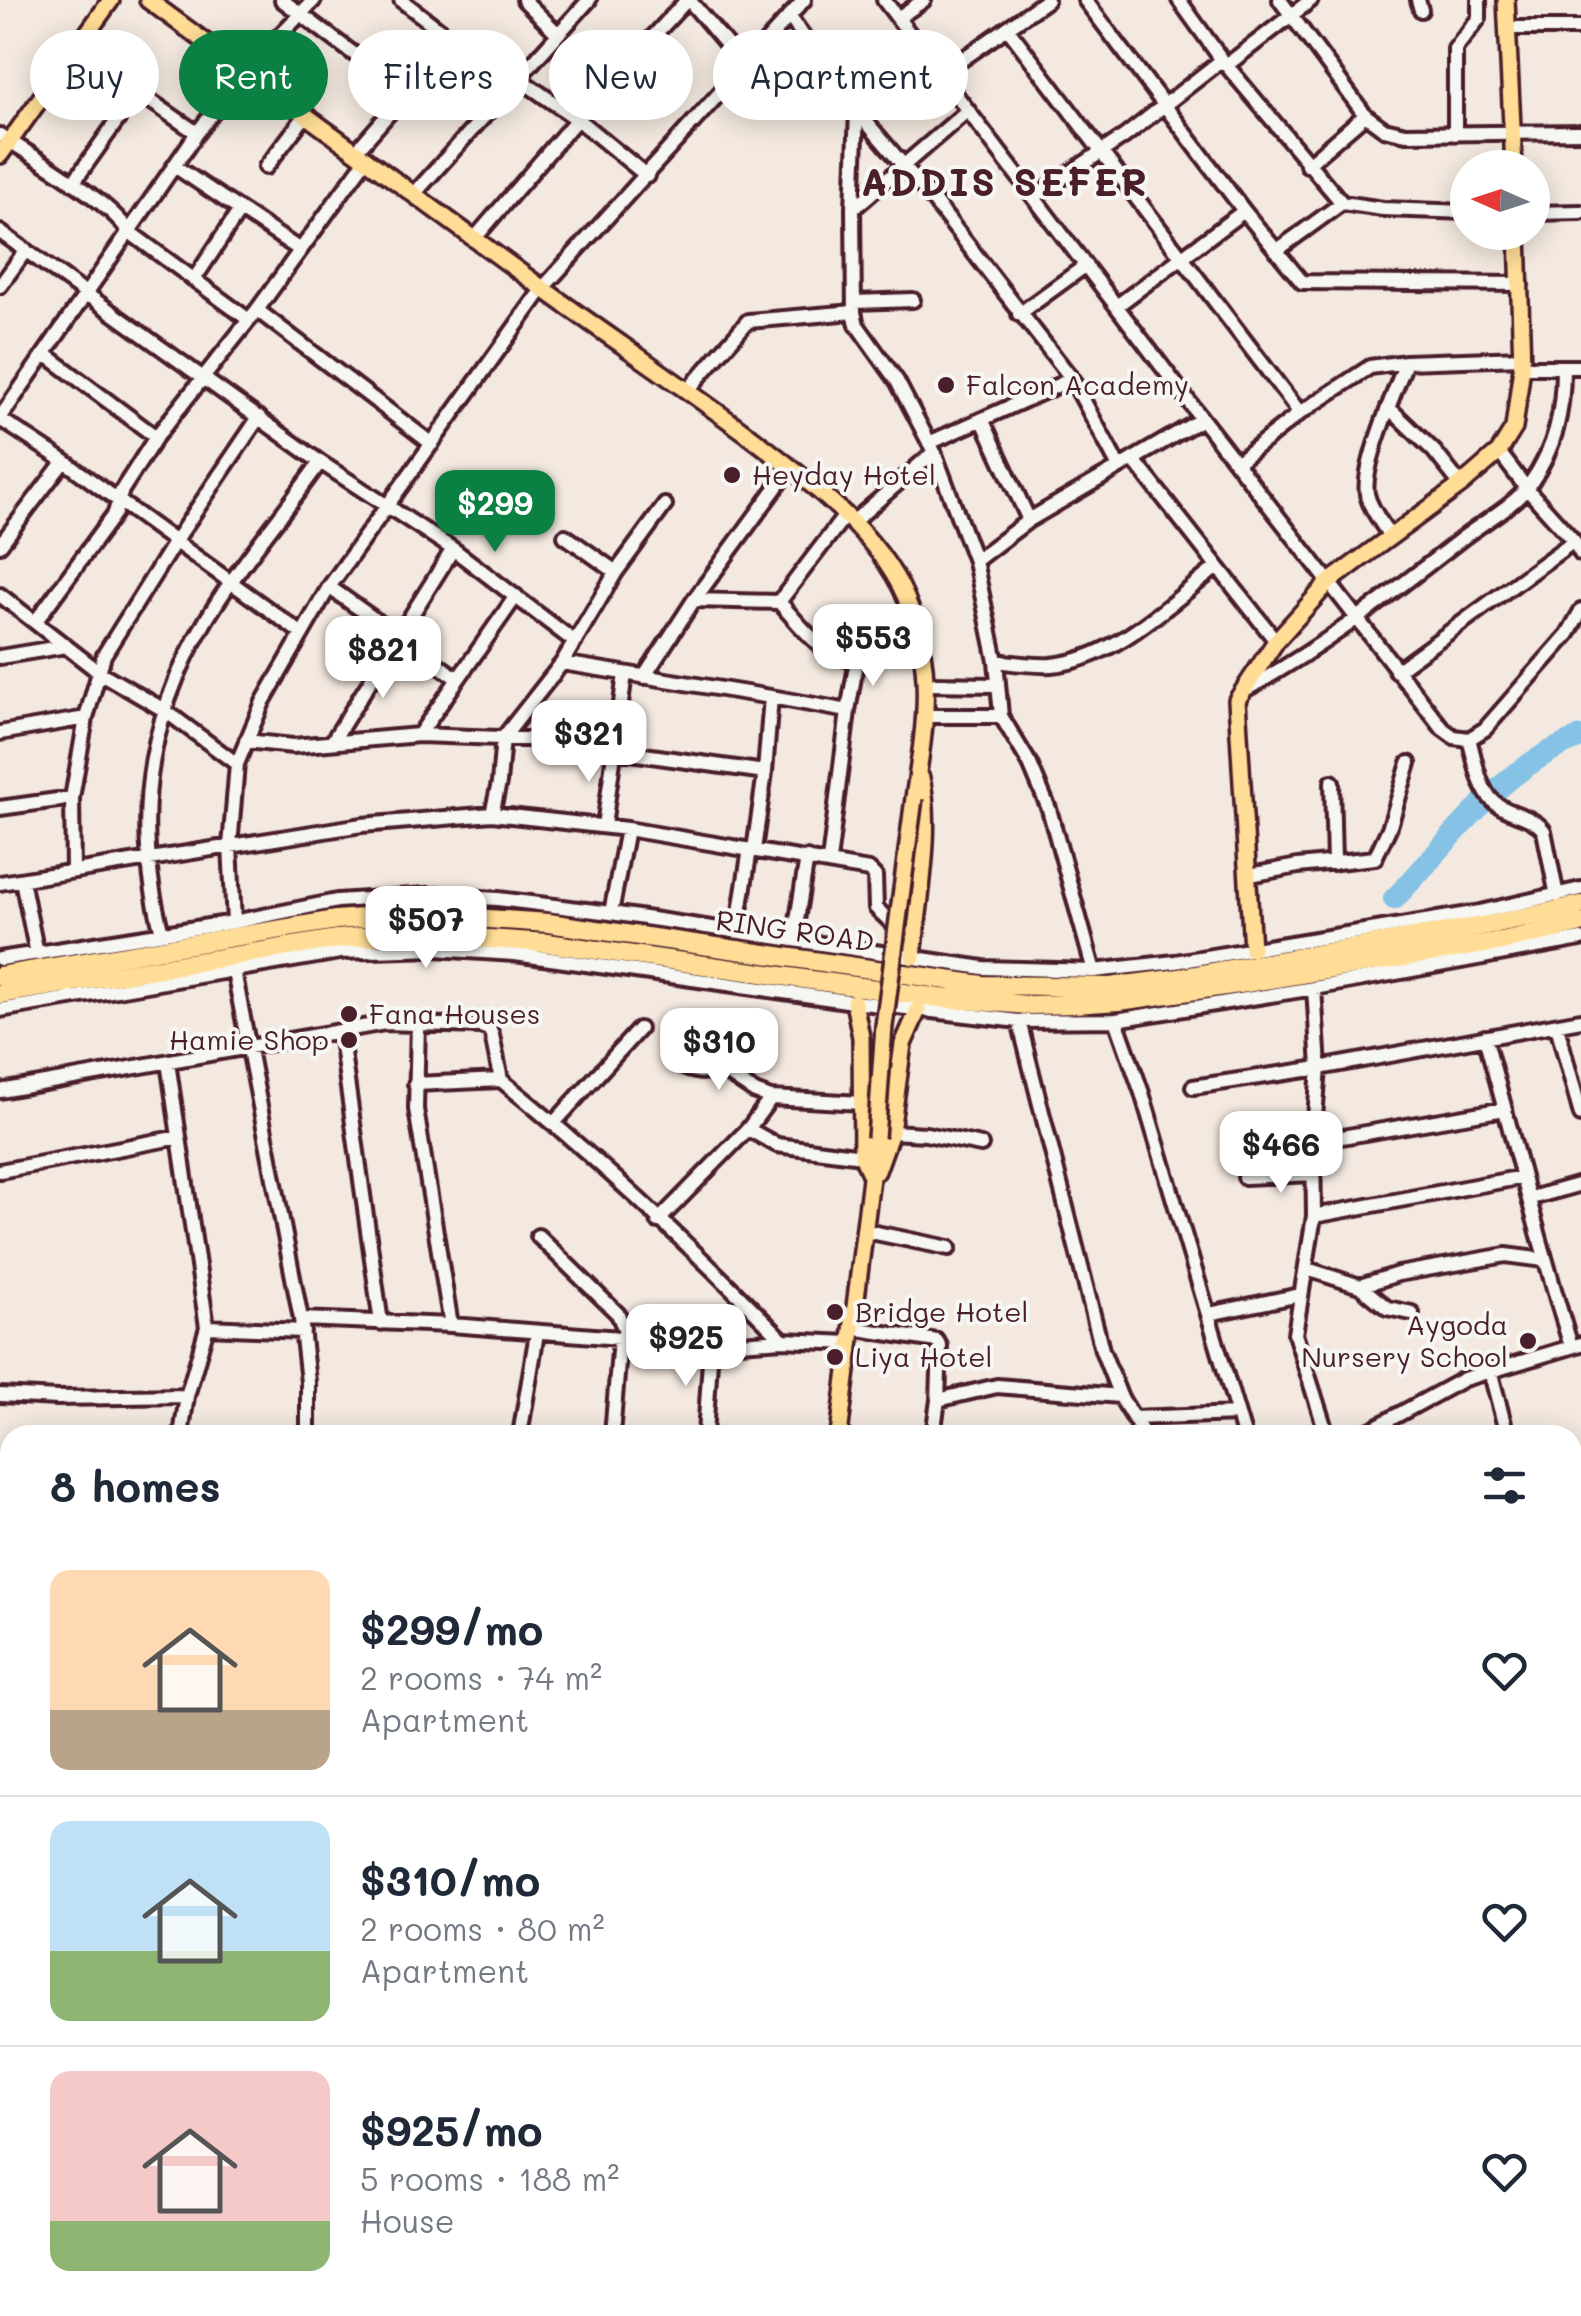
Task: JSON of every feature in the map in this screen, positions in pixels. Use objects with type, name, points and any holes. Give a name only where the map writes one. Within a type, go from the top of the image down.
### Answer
[{"type":"highway","name":"RING ROAD","points":[[0,976],[336,920],[415,914],[548,923],[982,984],[1110,987],[1172,980],[1581,905]]},
{"type":"highway","name":"RING ROAD","points":[[0,994],[338,939],[406,933],[547,943],[975,1001],[1074,1004],[1246,983],[1581,923]]},
{"type":"main road","points":[[89,30],[111,0]]},
{"type":"main road","points":[[148,0],[190,30]]},
{"type":"main road","points":[[1506,0],[1513,150]]},
{"type":"main road","points":[[0,155],[5,138],[30,106]]},
{"type":"main road","points":[[312,120],[791,467],[850,518],[896,580],[919,636],[927,684],[927,716],[896,927],[884,1136]]},
{"type":"main road","points":[[1252,949],[1250,875],[1235,709],[1240,692],[1276,640],[1329,582],[1462,485],[1499,452],[1514,428],[1522,362],[1519,250]]},
{"type":"main road","points":[[913,958],[926,799],[918,769]]},
{"type":"main road","points":[[854,1002],[861,1037],[862,1156],[872,1178]]},
{"type":"main road","points":[[840,1425],[872,1178],[903,1044],[918,1010]]},
{"type":"street","points":[[282,0],[348,50]]},
{"type":"street","points":[[285,30],[314,0]]},
{"type":"street","points":[[401,0],[441,30]]},
{"type":"street","points":[[524,0],[554,30]]},
{"type":"street","points":[[562,30],[589,0]]},
{"type":"street","points":[[660,30],[688,0],[714,30]]},
{"type":"street","points":[[776,30],[804,0]]},
{"type":"street","points":[[884,0],[907,30]]},
{"type":"street","points":[[898,18],[924,0]]},
{"type":"street","points":[[968,56],[1048,0]]},
{"type":"street","points":[[1084,0],[1296,276],[1310,284],[1520,284]]},
{"type":"street","points":[[1179,0],[1224,63],[1342,202],[1383,209],[1450,211]]},
{"type":"street","points":[[1280,0],[1365,115],[1384,129],[1455,134],[1581,132]]},
{"type":"street","points":[[1034,197],[1125,136],[1310,0]]},
{"type":"street","points":[[1455,134],[1455,48],[1479,18],[1479,0]]},
{"type":"street","points":[[789,16],[799,30]]},
{"type":"street","points":[[1008,28],[1300,413]]},
{"type":"street","points":[[1508,28],[1581,28]]},
{"type":"street","points":[[529,65],[549,44]]},
{"type":"street","points":[[234,922],[230,846],[237,764],[329,587],[543,288],[713,100]]},
{"type":"street","points":[[159,106],[197,133]]},
{"type":"street","points":[[968,110],[1396,672],[1443,729],[1469,740]]},
{"type":"street","points":[[1307,164],[1365,115]]},
{"type":"street","points":[[73,184],[118,120]]},
{"type":"street","points":[[207,120],[0,419],[302,634]]},
{"type":"street","points":[[266,167],[303,120]]},
{"type":"street","points":[[36,621],[114,513],[122,490],[156,436],[253,315],[387,120]]},
{"type":"street","points":[[415,193],[480,120]]},
{"type":"street","points":[[475,238],[575,120]]},
{"type":"street","points":[[577,120],[647,176]]},
{"type":"street","points":[[857,120],[854,307],[863,336],[896,380],[932,447],[975,561],[996,661],[1001,716],[1030,764],[1049,809],[1094,971]]},
{"type":"street","points":[[864,120],[963,237],[1072,380],[1119,468]]},
{"type":"street","points":[[853,210],[957,120]]},
{"type":"street","points":[[5,138],[73,184],[120,220],[128,231],[432,444]]},
{"type":"street","points":[[176,166],[300,250]]},
{"type":"street","points":[[1276,251],[1342,202]]},
{"type":"street","points":[[195,278],[240,210]]},
{"type":"street","points":[[1118,306],[1244,211]]},
{"type":"street","points":[[1550,213],[1581,212]]},
{"type":"street","points":[[0,232],[320,462],[453,550],[575,642]]},
{"type":"street","points":[[0,286],[26,250]]},
{"type":"street","points":[[1019,314],[1085,266]]},
{"type":"street","points":[[688,390],[748,322],[913,300]]},
{"type":"street","points":[[45,354],[156,436]]},
{"type":"street","points":[[1390,537],[1368,500],[1366,487],[1388,407],[1406,362]]},
{"type":"street","points":[[1236,463],[1300,413],[1370,367],[1406,362],[1522,362],[1581,367]]},
{"type":"street","points":[[1240,692],[1290,666],[1357,620],[1527,489],[1553,444],[1559,424],[1564,368]]},
{"type":"street","points":[[778,602],[850,518],[932,447],[1072,380]]},
{"type":"street","points":[[1388,407],[1434,451],[1462,485]]},
{"type":"street","points":[[73,871],[72,798],[86,718],[104,654],[259,417]]},
{"type":"street","points":[[975,561],[1029,520],[1202,420]]},
{"type":"street","points":[[983,421],[1029,520]]},
{"type":"street","points":[[1396,672],[1578,547],[1499,452]]},
{"type":"street","points":[[1133,460],[1276,640]]},
{"type":"street","points":[[0,544],[64,461]]},
{"type":"street","points":[[162,933],[147,860],[149,772],[164,710],[191,649],[232,582],[320,462]]},
{"type":"street","points":[[644,677],[694,600],[791,467]]},
{"type":"street","points":[[492,814],[503,738],[562,663],[616,572],[665,505]]},
{"type":"street","points":[[566,536],[616,572]]},
{"type":"street","points":[[332,742],[453,550]]},
{"type":"street","points":[[996,661],[1052,665],[1076,660],[1138,627],[1217,567]]},
{"type":"street","points":[[329,587],[458,679]]},
{"type":"street","points":[[0,595],[98,672],[164,710],[237,764]]},
{"type":"street","points":[[419,735],[516,596]]},
{"type":"street","points":[[694,600],[778,602],[821,646],[857,660],[919,636]]},
{"type":"street","points":[[1469,740],[1495,720],[1568,634],[1581,610]]},
{"type":"street","points":[[0,657],[66,646]]},
{"type":"street","points":[[828,861],[857,660]]},
{"type":"street","points":[[562,663],[848,711]]},
{"type":"street","points":[[604,826],[625,674]]},
{"type":"street","points":[[927,684],[996,685]]},
{"type":"street","points":[[737,931],[766,772],[771,697]]},
{"type":"street","points":[[927,716],[1001,716]]},
{"type":"street","points":[[0,733],[86,718]]},
{"type":"street","points":[[246,741],[293,746],[419,735],[503,738],[766,772]]},
{"type":"street","points":[[1469,740],[1486,791],[1502,808],[1540,824],[1544,831],[1556,896]]},
{"type":"street","points":[[1250,875],[1376,858],[1409,763]]},
{"type":"street","points":[[1332,782],[1334,863]]},
{"type":"street","points":[[0,808],[72,798]]},
{"type":"street","points":[[0,883],[362,825],[492,814],[627,829],[869,870],[875,876],[876,908],[896,927]]},
{"type":"street","points":[[611,913],[627,829]]},
{"type":"street","points":[[794,939],[807,858]]},
{"type":"street","points":[[22,880],[36,954]]},
{"type":"street","name":"RING ROAD","points":[[0,958],[234,922],[337,901],[428,896],[498,899],[611,913],[1008,970],[1094,971],[1480,912],[1581,889]]},
{"type":"street","points":[[0,1010],[356,950],[477,951],[918,1010],[1020,1021],[1116,1020],[1581,939]]},
{"type":"street","points":[[234,972],[302,1325],[307,1425]]},
{"type":"street","points":[[1314,988],[1319,1068],[1313,1142],[1314,1216],[1295,1334],[1324,1425]]},
{"type":"street","points":[[1116,1020],[1142,1093],[1241,1425]]},
{"type":"street","points":[[1194,1086],[1319,1068],[1581,1020]]},
{"type":"street","points":[[1020,1021],[1102,1350],[1120,1396],[1138,1425]]},
{"type":"street","points":[[418,1022],[415,1084],[451,1325]]},
{"type":"street","points":[[0,1091],[385,1023],[480,1026],[488,1029],[501,1080],[554,1123],[721,1277],[783,1340]]},
{"type":"street","points":[[1556,1026],[1581,1115]]},
{"type":"street","points":[[554,1123],[639,1030]]},
{"type":"street","points":[[340,1031],[381,1324]]},
{"type":"street","points":[[1380,1425],[1464,1380],[1576,1345],[1544,1260],[1531,1198],[1485,1038]]},
{"type":"street","points":[[168,1062],[208,1327],[182,1425]]},
{"type":"street","points":[[681,1066],[706,1073],[722,1070],[771,1098],[862,1103]]},
{"type":"street","points":[[415,1084],[501,1080]]},
{"type":"street","points":[[658,1221],[748,1129],[771,1098]]},
{"type":"street","points":[[1313,1142],[1505,1109]]},
{"type":"street","points":[[748,1129],[776,1145],[862,1156]]},
{"type":"street","points":[[884,1136],[926,1134],[981,1145]]},
{"type":"street","points":[[0,1170],[179,1137]]},
{"type":"street","points":[[1246,1178],[1314,1174]]},
{"type":"street","points":[[1314,1216],[1523,1177]]},
{"type":"street","points":[[1531,1198],[1581,1184]]},
{"type":"street","points":[[866,1231],[949,1248]]},
{"type":"street","points":[[538,1236],[618,1314],[624,1340],[613,1425]]},
{"type":"street","points":[[1360,1286],[1398,1274],[1506,1255],[1544,1260]]},
{"type":"street","points":[[1307,1269],[1360,1286],[1387,1308],[1412,1313]]},
{"type":"street","points":[[1210,1314],[1300,1295]]},
{"type":"street","points":[[208,1327],[451,1325],[710,1345],[851,1336],[936,1341],[940,1346],[934,1425]]},
{"type":"street","points":[[522,1425],[537,1333]]},
{"type":"street","points":[[706,1425],[710,1345]]},
{"type":"street","points":[[1490,1370],[1504,1425]]},
{"type":"street","points":[[938,1400],[997,1386],[1120,1396]]},
{"type":"street","points":[[0,1395],[188,1396]]},
{"type":"street","points":[[1134,1418],[1237,1414]]},
{"type":"waterway","points":[[1394,899],[1502,786],[1552,750],[1581,737]]},
{"type":"place","name":"Falcon Academy","points":[[946,385]]},
{"type":"place","name":"Heyday Hotel","points":[[732,475]]},
{"type":"place","name":"Fana Houses","points":[[349,1014]]},
{"type":"place","name":"Hamie Shop","points":[[349,1040]]},
{"type":"place","name":"Bridge Hotel","points":[[835,1312]]},
{"type":"place","name":"Aygoda Nursery School","points":[[1528,1341]]},
{"type":"place","name":"Liya Hotel","points":[[835,1357]]},
{"type":"district","name":"ADDIS SEFER","points":[[1005,183]]}]
